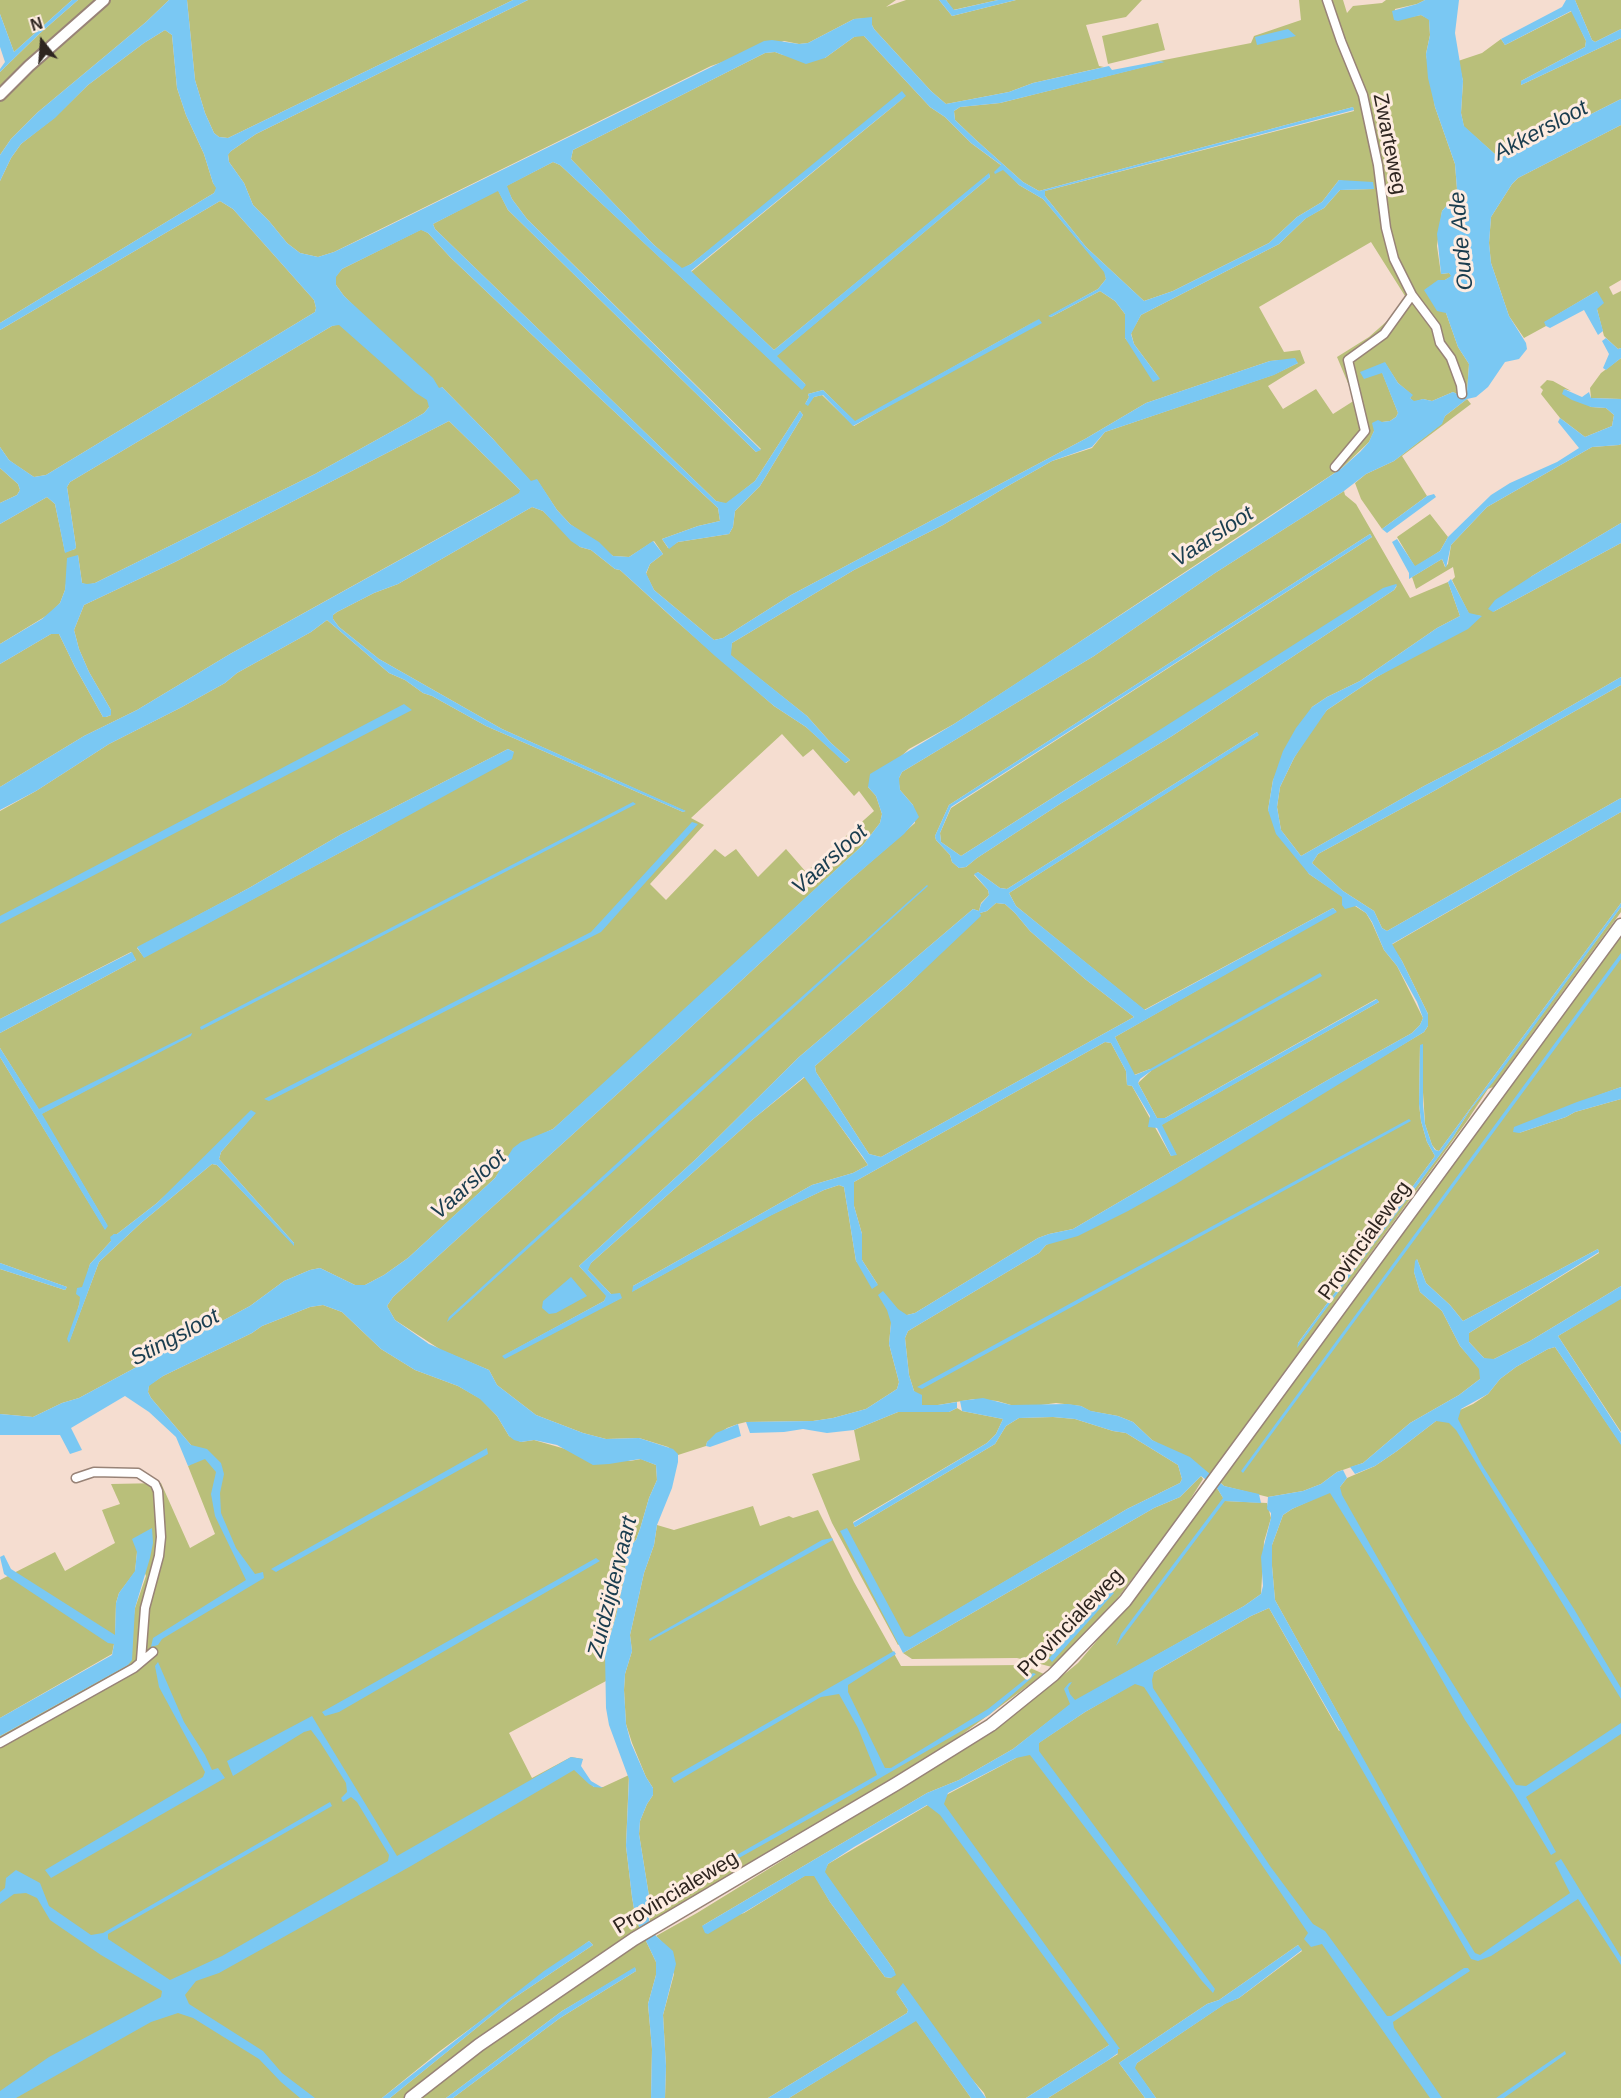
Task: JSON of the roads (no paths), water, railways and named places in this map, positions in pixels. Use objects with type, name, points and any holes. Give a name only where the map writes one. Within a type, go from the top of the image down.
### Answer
[{"type":"main road","name":"Provincialeweg","points":[[411,2098],[479,2045],[634,1939],[991,1725],[1053,1675],[1125,1600],[1621,925]]},
{"type":"street","points":[[0,95],[29,66],[104,0]]},
{"type":"street","name":"Zwarteweg","points":[[1327,0],[1363,95],[1378,165],[1386,228],[1394,259],[1412,295],[1436,327],[1440,344],[1451,358],[1462,394]]},
{"type":"street","points":[[1335,467],[1365,431],[1348,360],[1384,334],[1412,295]]},
{"type":"street","points":[[76,1478],[94,1472],[138,1473],[155,1484],[159,1491],[161,1537],[159,1556],[145,1608],[141,1660]]},
{"type":"street","points":[[0,1743],[134,1668],[153,1652]]},
{"type":"water","points":[[72,0],[78,0],[0,72],[5,62],[0,47],[0,14],[14,52]]},
{"type":"water","points":[[169,0],[187,0],[195,80],[214,133],[219,137],[228,138],[513,0],[528,0],[256,134],[231,151],[228,155],[229,162],[244,183],[253,205],[287,243],[300,253],[318,257],[378,231],[764,41],[808,43],[854,19],[872,17],[874,29],[931,91],[946,104],[1009,92],[1033,83],[1109,66],[1112,70],[1159,61],[1165,62],[1000,103],[960,107],[954,111],[955,120],[976,140],[1023,182],[1039,191],[1353,107],[1354,110],[1045,191],[1045,196],[1086,247],[1144,301],[1173,291],[1269,243],[1297,217],[1322,202],[1339,180],[1373,182],[1374,189],[1340,190],[1324,208],[1305,219],[1279,244],[1141,315],[1131,334],[1134,344],[1160,379],[1153,382],[1125,338],[1125,314],[1115,301],[1100,291],[1051,317],[1048,316],[1098,289],[1106,279],[1104,272],[1043,199],[1019,185],[1003,170],[995,174],[994,172],[1001,165],[971,143],[945,117],[930,107],[864,36],[854,37],[825,58],[806,64],[775,52],[765,53],[573,150],[571,159],[654,245],[682,268],[691,264],[902,91],[906,96],[691,271],[774,350],[989,173],[990,177],[777,356],[806,385],[802,390],[560,165],[553,162],[507,186],[512,199],[527,219],[761,450],[756,452],[508,210],[498,191],[433,224],[435,229],[716,501],[726,503],[755,481],[800,411],[803,415],[760,486],[735,511],[733,527],[729,534],[678,542],[669,549],[662,539],[720,521],[718,508],[547,349],[450,257],[428,233],[421,230],[342,269],[336,277],[336,285],[344,296],[433,378],[439,388],[442,387],[531,481],[537,479],[557,510],[570,524],[599,542],[613,556],[629,557],[653,541],[663,554],[650,564],[646,573],[654,590],[714,640],[723,638],[791,595],[1085,439],[1146,403],[1270,361],[1295,358],[1298,363],[1274,375],[1105,432],[1092,447],[1052,461],[943,525],[854,570],[732,643],[731,655],[807,716],[850,760],[845,763],[806,727],[774,706],[715,656],[620,570],[615,569],[591,550],[571,541],[543,511],[532,507],[398,584],[374,593],[337,612],[333,615],[333,619],[339,627],[379,659],[502,729],[686,811],[683,812],[486,726],[423,693],[405,680],[389,673],[327,620],[311,632],[237,673],[225,683],[109,744],[36,791],[0,810],[0,787],[84,736],[137,710],[230,654],[490,510],[519,493],[520,490],[449,421],[175,562],[84,605],[74,630],[89,672],[111,710],[111,715],[103,717],[59,634],[51,634],[0,664],[0,644],[42,619],[60,603],[65,590],[67,558],[78,555],[82,583],[95,583],[315,474],[407,423],[424,413],[429,407],[427,400],[416,393],[339,325],[332,326],[70,482],[67,487],[75,549],[65,553],[55,504],[47,497],[0,524],[0,503],[17,495],[20,490],[18,484],[0,468],[0,447],[9,460],[34,477],[46,475],[315,312],[314,300],[233,209],[220,201],[0,330],[0,323],[214,193],[216,188],[177,88],[172,35],[165,30],[88,85],[55,118],[21,144],[0,181],[0,155],[11,139],[38,112]]},
{"type":"water","points":[[939,0],[946,0],[954,10],[998,0],[1016,0],[952,16]]},
{"type":"water","name":"Oude Ade","points":[[1425,0],[1459,0],[1455,33],[1463,81],[1461,113],[1464,126],[1496,155],[1512,154],[1621,99],[1621,125],[1518,178],[1491,217],[1489,243],[1491,263],[1509,316],[1526,343],[1527,349],[1519,359],[1505,362],[1488,387],[1445,416],[1442,424],[1394,461],[1366,474],[1344,491],[1215,573],[1094,656],[902,772],[899,778],[900,790],[913,805],[919,817],[904,834],[849,881],[393,1297],[387,1306],[395,1320],[429,1344],[489,1370],[497,1385],[536,1415],[606,1439],[639,1438],[673,1449],[678,1454],[672,1488],[657,1525],[654,1545],[644,1573],[630,1635],[632,1651],[625,1674],[624,1690],[626,1724],[631,1743],[653,1788],[653,1795],[640,1821],[639,1834],[649,1896],[649,1920],[656,1936],[673,1951],[676,1964],[663,2015],[665,2098],[651,2098],[652,2049],[648,2004],[656,1975],[656,1962],[636,1920],[632,1897],[626,1846],[629,1779],[609,1725],[606,1708],[605,1653],[625,1574],[626,1550],[636,1540],[640,1529],[657,1480],[656,1465],[640,1459],[593,1465],[557,1445],[534,1440],[521,1442],[514,1440],[497,1416],[480,1399],[458,1386],[415,1370],[381,1349],[342,1312],[323,1305],[310,1307],[262,1326],[163,1376],[149,1386],[148,1392],[151,1398],[191,1445],[207,1449],[221,1463],[224,1474],[220,1493],[221,1513],[236,1548],[255,1574],[263,1572],[264,1578],[162,1639],[158,1645],[151,1647],[153,1638],[246,1580],[215,1516],[211,1494],[216,1472],[205,1459],[188,1466],[176,1437],[149,1412],[125,1396],[71,1428],[82,1450],[70,1454],[60,1435],[0,1435],[0,1414],[33,1417],[62,1403],[79,1398],[250,1306],[284,1281],[310,1270],[320,1268],[355,1285],[365,1285],[384,1275],[408,1258],[495,1178],[513,1148],[521,1142],[553,1129],[863,845],[880,823],[882,814],[876,796],[868,787],[870,774],[954,724],[1249,531],[1342,468],[1360,452],[1369,442],[1374,431],[1372,423],[1378,420],[1390,421],[1398,413],[1382,373],[1364,379],[1360,372],[1385,362],[1398,383],[1413,395],[1410,398],[1414,401],[1423,399],[1432,401],[1453,392],[1461,396],[1467,392],[1469,364],[1458,347],[1446,313],[1437,311],[1424,290],[1438,280],[1445,280],[1451,276],[1449,273],[1441,274],[1437,234],[1442,211],[1455,196],[1457,189],[1455,164],[1435,107],[1428,78],[1426,54],[1430,35],[1429,20],[1421,15],[1398,21],[1394,20],[1392,11]]},
{"type":"water","points":[[1566,0],[1575,0],[1592,40],[1595,42],[1621,29],[1621,38],[1521,85],[1521,81],[1585,47],[1586,41],[1571,11],[1505,45],[1501,39],[1562,7]]},
{"type":"water","points":[[1288,29],[1296,36],[1257,45],[1255,37]]},
{"type":"water","points":[[1597,291],[1604,303],[1597,309],[1603,331],[1598,335],[1584,310],[1550,328],[1546,326],[1544,322]]},
{"type":"water","points":[[1039,319],[1042,323],[853,426],[823,395],[814,397],[808,406],[805,404],[809,397],[808,394],[823,390],[855,421]]},
{"type":"water","points":[[1606,338],[1618,349],[1621,348],[1621,358],[1606,370],[1603,368],[1609,354],[1602,341]]},
{"type":"water","points":[[1564,389],[1582,397],[1589,392],[1591,398],[1621,399],[1621,444],[1592,447],[1487,507],[1451,545],[1446,568],[1442,559],[1409,579],[1409,573],[1392,542],[1397,539],[1415,566],[1440,551],[1448,537],[1491,495],[1510,483],[1557,462],[1579,448],[1558,422],[1560,418],[1585,437],[1612,426],[1614,415],[1606,408],[1591,407],[1572,400],[1562,394]]},
{"type":"water","points":[[1434,494],[1436,497],[1387,533],[1382,529],[1427,496]]},
{"type":"water","points":[[1621,523],[1621,543],[1493,612],[1488,609],[1495,600],[1532,576]]},
{"type":"water","points":[[1370,534],[1372,537],[951,807],[940,833],[941,842],[961,856],[1383,588],[1396,584],[1394,590],[1172,736],[1060,804],[966,867],[959,868],[952,862],[950,855],[935,836],[949,805]]},
{"type":"water","points":[[1451,579],[1469,613],[1482,616],[1468,629],[1375,678],[1327,710],[1294,758],[1280,787],[1277,807],[1281,830],[1301,856],[1424,786],[1498,748],[1621,677],[1621,685],[1318,854],[1312,863],[1343,891],[1374,911],[1382,928],[1387,931],[1621,798],[1621,812],[1392,944],[1428,1014],[1428,1026],[1424,1032],[1176,1184],[1078,1236],[1046,1245],[1039,1253],[908,1331],[905,1338],[909,1375],[914,1391],[922,1395],[922,1405],[957,1402],[957,1408],[949,1412],[898,1412],[854,1430],[827,1433],[803,1429],[750,1433],[746,1422],[813,1421],[833,1418],[866,1409],[897,1389],[899,1382],[889,1344],[891,1323],[887,1310],[878,1295],[883,1291],[898,1309],[907,1315],[915,1313],[1038,1238],[1073,1229],[1412,1033],[1420,1025],[1423,1018],[1417,1002],[1397,966],[1384,950],[1366,913],[1356,906],[1345,909],[1342,905],[1342,897],[1309,874],[1276,834],[1268,810],[1273,780],[1283,751],[1296,728],[1312,707],[1360,681],[1437,628],[1460,616],[1448,582]]},
{"type":"water","points":[[404,704],[412,710],[0,924],[0,916]]},
{"type":"water","points":[[1257,732],[1259,735],[1009,893],[1016,906],[1145,1010],[1333,908],[1337,912],[1115,1037],[1135,1075],[1150,1069],[1320,973],[1322,976],[1140,1079],[1138,1083],[1157,1118],[1165,1118],[1377,999],[1379,1002],[1162,1125],[1177,1155],[1171,1156],[1157,1128],[1148,1127],[1150,1116],[1132,1086],[1127,1085],[1126,1071],[1111,1043],[1105,1042],[854,1182],[854,1206],[862,1234],[862,1260],[878,1285],[872,1289],[856,1261],[844,1187],[839,1185],[772,1215],[632,1292],[633,1286],[812,1185],[853,1173],[868,1165],[804,1077],[752,1120],[591,1263],[588,1270],[611,1294],[620,1293],[622,1298],[505,1359],[502,1356],[604,1301],[606,1296],[579,1266],[697,1158],[799,1057],[973,909],[979,911],[981,904],[989,895],[988,890],[974,874],[978,872],[1000,888],[1007,889]],"holes":[[[996,903],[1005,904],[1030,931],[1085,979],[1134,1017],[881,1157],[869,1154],[816,1072],[815,1066],[907,986],[981,916],[980,913],[987,911]]]},
{"type":"water","points":[[508,749],[514,752],[512,759],[144,958],[137,947],[249,888],[340,835]]},
{"type":"water","points":[[633,802],[636,804],[201,1030],[200,1027]]},
{"type":"water","points":[[692,822],[698,824],[601,932],[269,1101],[264,1099],[591,932]]},
{"type":"water","points":[[927,885],[447,1322],[449,1317],[685,1101]]},
{"type":"water","points":[[1621,903],[1621,907],[1297,1348],[1298,1343],[1435,1156],[1427,1142],[1421,1121],[1420,1045],[1423,1044],[1425,1124],[1432,1145],[1435,1150],[1439,1151]]},
{"type":"water","points":[[132,952],[136,960],[0,1033],[0,1019]]},
{"type":"water","points":[[1621,953],[1621,959],[1243,1473],[1241,1471]]},
{"type":"water","points":[[192,1033],[191,1036],[42,1114],[108,1226],[105,1230],[0,1057],[0,1048],[39,1109]]},
{"type":"water","points":[[1621,1087],[1621,1099],[1575,1112],[1519,1133],[1513,1132],[1514,1127]]},
{"type":"water","points":[[251,1110],[256,1113],[221,1152],[219,1159],[294,1243],[294,1246],[217,1165],[212,1164],[141,1223],[99,1262],[69,1343],[67,1339],[79,1305],[80,1297],[76,1294],[77,1288],[82,1287],[90,1264],[111,1241],[110,1237],[157,1203]]},
{"type":"water","points":[[1409,1119],[1411,1121],[922,1389],[917,1387]]},
{"type":"water","points":[[1598,1249],[1599,1252],[1469,1333],[1469,1342],[1484,1358],[1494,1359],[1530,1341],[1621,1286],[1621,1299],[1558,1336],[1621,1433],[1621,1445],[1555,1347],[1516,1367],[1500,1379],[1488,1394],[1461,1409],[1458,1419],[1482,1465],[1574,1609],[1621,1688],[1621,1699],[1456,1430],[1449,1423],[1436,1421],[1375,1466],[1355,1474],[1350,1467],[1363,1463],[1410,1423],[1459,1395],[1480,1379],[1479,1369],[1460,1346],[1442,1311],[1420,1292],[1414,1272],[1417,1259],[1426,1283],[1450,1305],[1463,1321]]},
{"type":"water","points":[[0,1263],[67,1287],[65,1290],[0,1269]]},
{"type":"water","points":[[571,1277],[587,1296],[556,1313],[549,1314],[542,1308],[543,1301]]},
{"type":"water","points":[[983,1398],[1011,1405],[1068,1404],[1118,1416],[1133,1422],[1152,1440],[1190,1457],[1224,1486],[1259,1494],[1261,1503],[1225,1501],[1116,1646],[1121,1634],[1223,1498],[1217,1488],[1201,1476],[1180,1497],[1154,1508],[903,1653],[840,1531],[847,1528],[905,1636],[910,1637],[1127,1509],[1180,1483],[1182,1479],[1178,1465],[1126,1433],[1075,1419],[1019,1418],[1006,1426],[995,1444],[855,1527],[853,1523],[987,1443],[996,1434],[1003,1419],[962,1411],[960,1401]]},
{"type":"water","points":[[738,1424],[741,1436],[710,1447],[706,1446],[716,1433]]},
{"type":"water","points":[[487,1448],[488,1454],[276,1572],[271,1569]]},
{"type":"water","points":[[1343,1470],[1347,1478],[1340,1487],[1342,1495],[1410,1615],[1516,1785],[1526,1786],[1621,1723],[1621,1734],[1526,1797],[1556,1852],[1551,1855],[1514,1793],[1465,1720],[1394,1596],[1330,1493],[1283,1515],[1272,1545],[1275,1600],[1436,1889],[1475,1953],[1480,1955],[1570,1893],[1555,1863],[1561,1859],[1621,1957],[1621,1965],[1578,1899],[1491,1956],[1478,1961],[1471,1959],[1269,1608],[1154,1672],[1153,1688],[1270,1866],[1313,1924],[1325,1931],[1387,2016],[1391,2016],[1464,1968],[1468,1968],[1470,1971],[1393,2022],[1394,2028],[1442,2098],[1430,2098],[1322,1944],[1311,1947],[1304,1939],[1308,1933],[1144,1687],[1135,1684],[1085,1712],[1039,1743],[1039,1751],[1215,1989],[1213,1993],[1030,1755],[1016,1758],[948,1793],[944,1804],[1120,2049],[1107,2061],[1048,2098],[1026,2098],[1109,2045],[940,1815],[927,1805],[828,1864],[825,1872],[894,1970],[896,1975],[891,1978],[885,1977],[830,1902],[814,1876],[805,1876],[708,1934],[705,1933],[702,1926],[927,1793],[959,1780],[1013,1749],[1070,1704],[1064,1689],[1069,1683],[1072,1682],[1068,1688],[1075,1700],[1244,1606],[1261,1594],[1263,1586],[1261,1557],[1271,1518],[1271,1513],[1267,1509],[1268,1497],[1303,1491],[1321,1484]]},
{"type":"water","points":[[152,1528],[153,1543],[150,1558],[135,1608],[132,1660],[128,1665],[0,1736],[0,1718],[112,1655],[114,1644],[108,1643],[4,1574],[0,1557],[4,1555],[11,1569],[115,1635],[116,1603],[119,1593],[135,1571],[137,1552],[132,1539]]},
{"type":"water","points":[[832,1538],[833,1540],[650,1641],[649,1639],[822,1540]]},
{"type":"water","points":[[596,1558],[600,1561],[339,1712],[325,1716],[322,1712]]},
{"type":"water","points":[[1111,1591],[1114,1593],[1052,1662],[1049,1658]]},
{"type":"water","points":[[894,1651],[896,1654],[848,1685],[848,1692],[885,1768],[891,1768],[988,1709],[1033,1673],[1036,1674],[989,1715],[730,1863],[684,1885],[877,1775],[858,1728],[839,1694],[821,1697],[674,1783],[671,1778]]},
{"type":"water","points":[[158,1662],[184,1722],[212,1770],[218,1768],[225,1778],[51,1878],[45,1870],[203,1777],[205,1772],[159,1687],[155,1666]]},
{"type":"water","points":[[312,1716],[397,1856],[571,1757],[583,1759],[581,1766],[591,1781],[603,1788],[589,1784],[574,1770],[411,1866],[219,1973],[196,1981],[185,1995],[189,2004],[263,2051],[282,2073],[315,2098],[300,2098],[259,2059],[193,2018],[178,2013],[151,2022],[16,2098],[0,2098],[0,2091],[49,2057],[161,1997],[162,1991],[101,1955],[50,1920],[37,1898],[26,1893],[14,1894],[0,1904],[0,1892],[5,1888],[6,1878],[16,1870],[40,1883],[49,1906],[91,1935],[103,1933],[330,1802],[332,1806],[108,1934],[108,1939],[170,1980],[222,1956],[388,1861],[389,1855],[357,1802],[351,1797],[343,1802],[341,1798],[347,1792],[346,1783],[311,1730],[304,1732],[233,1776],[227,1761]]},
{"type":"water","points":[[589,1941],[593,1945],[511,2000],[390,2098],[382,2098],[544,1971]]},
{"type":"water","points":[[1298,1945],[1302,1950],[1239,1998],[1225,2004],[1137,2063],[1135,2068],[1156,2098],[1145,2098],[1119,2063],[1207,2004],[1219,2000]]},
{"type":"water","points":[[635,1967],[636,1971],[560,2018],[453,2098],[446,2098],[562,2011]]},
{"type":"water","points":[[903,1983],[986,2098],[971,2098],[916,2021],[789,2098],[768,2098],[907,2013],[908,2010],[896,1992]]},
{"type":"water","points":[[1565,2051],[1566,2054],[1504,2098],[1496,2098]]},
{"type":"water label","name":"Akkersloot","points":[[1541,131]]},
{"type":"water label","name":"Vaarsloot","points":[[1213,537]]},
{"type":"water label","name":"Vaarsloot","points":[[830,860]]},
{"type":"water label","name":"Vaarsloot","points":[[469,1185]]},
{"type":"water label","name":"Stingsloot","points":[[175,1338]]},
{"type":"water label","name":"Zuidzijdervaart","points":[[613,1587]]}]
